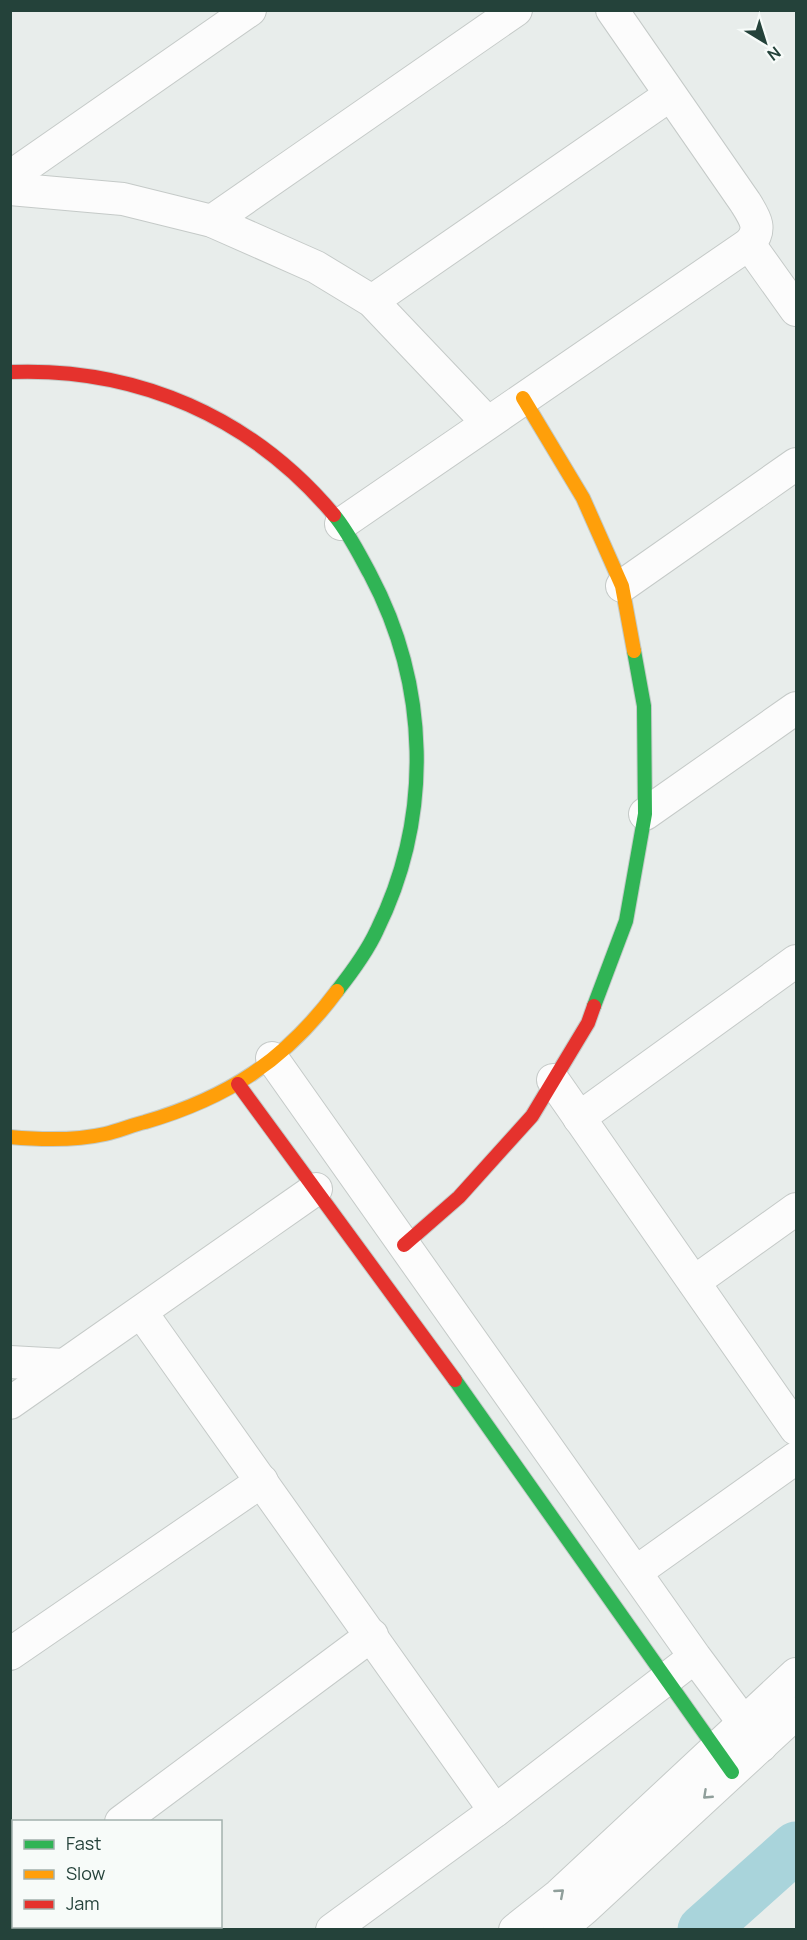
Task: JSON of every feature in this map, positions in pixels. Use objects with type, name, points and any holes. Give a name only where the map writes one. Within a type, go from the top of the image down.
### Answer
[{"type":"street","points":[[10,177],[250,10]]},
{"type":"street","points":[[212,222],[516,10]]},
{"type":"street","points":[[341,524],[756,237],[754,217],[612,10]]},
{"type":"street","points":[[372,301],[670,95]]},
{"type":"street","points":[[10,189],[123,199],[212,222],[316,267],[372,301],[487,422]]},
{"type":"street","points":[[749,244],[796,310]]},
{"type":"street","points":[[10,372],[31,370],[102,376],[169,395],[232,426],[289,468],[341,524],[379,586],[404,652],[418,721],[417,791],[405,861],[380,926],[342,986],[310,1024],[238,1084],[176,1113],[93,1136],[38,1140],[10,1137]]},
{"type":"street","points":[[404,1245],[459,1197],[532,1116],[588,1023],[626,921],[645,814],[644,706],[622,586],[583,498],[523,398]]},
{"type":"street","points":[[622,586],[796,464]]},
{"type":"street","points":[[645,814],[796,708]]},
{"type":"street","points":[[579,1118],[796,961]]},
{"type":"street","points":[[272,1058],[752,1735]]},
{"type":"street","points":[[553,1080],[796,1429]]},
{"type":"street","points":[[238,1084],[473,1404],[725,1760]]},
{"type":"street","points":[[10,1403],[316,1189]]},
{"type":"street","points":[[694,1282],[796,1209]]},
{"type":"street","points":[[141,1312],[495,1811]]},
{"type":"street","points":[[10,1362],[64,1365]]},
{"type":"street","points":[[636,1572],[796,1458]]},
{"type":"street","points":[[10,1654],[262,1481]]},
{"type":"street","points":[[122,1820],[372,1635]]},
{"type":"street","points":[[332,1929],[495,1811],[695,1657]]},
{"type":"street","points":[[559,1929],[584,1909],[725,1760],[752,1735],[796,1674]]},
{"type":"street","points":[[752,1735],[796,1713]]},
{"type":"street","points":[[515,1929],[725,1760]]},
{"type":"waterway","points":[[703,1930],[796,1847]]},
{"type":"traffic: fast","points":[[334,515],[358,551],[390,616],[404,660],[413,705],[417,751],[415,797],[408,842],[395,887],[369,946],[337,991]]},
{"type":"traffic: fast","points":[[594,1006],[626,921],[645,814],[644,706],[634,651]]},
{"type":"traffic: fast","points":[[455,1380],[732,1772]]},
{"type":"traffic: slow","points":[[523,398],[583,498],[622,586],[634,651]]},
{"type":"traffic: slow","points":[[10,1137],[58,1139],[110,1133],[202,1101],[252,1074],[275,1057],[297,1038],[337,991]]},
{"type":"traffic: jam","points":[[10,372],[57,373],[103,378],[147,389],[189,405],[229,425],[267,451],[302,481],[334,515]]},
{"type":"traffic: jam","points":[[404,1245],[459,1197],[532,1116],[588,1023],[594,1006]]},
{"type":"traffic: jam","points":[[238,1084],[455,1380]]}]
